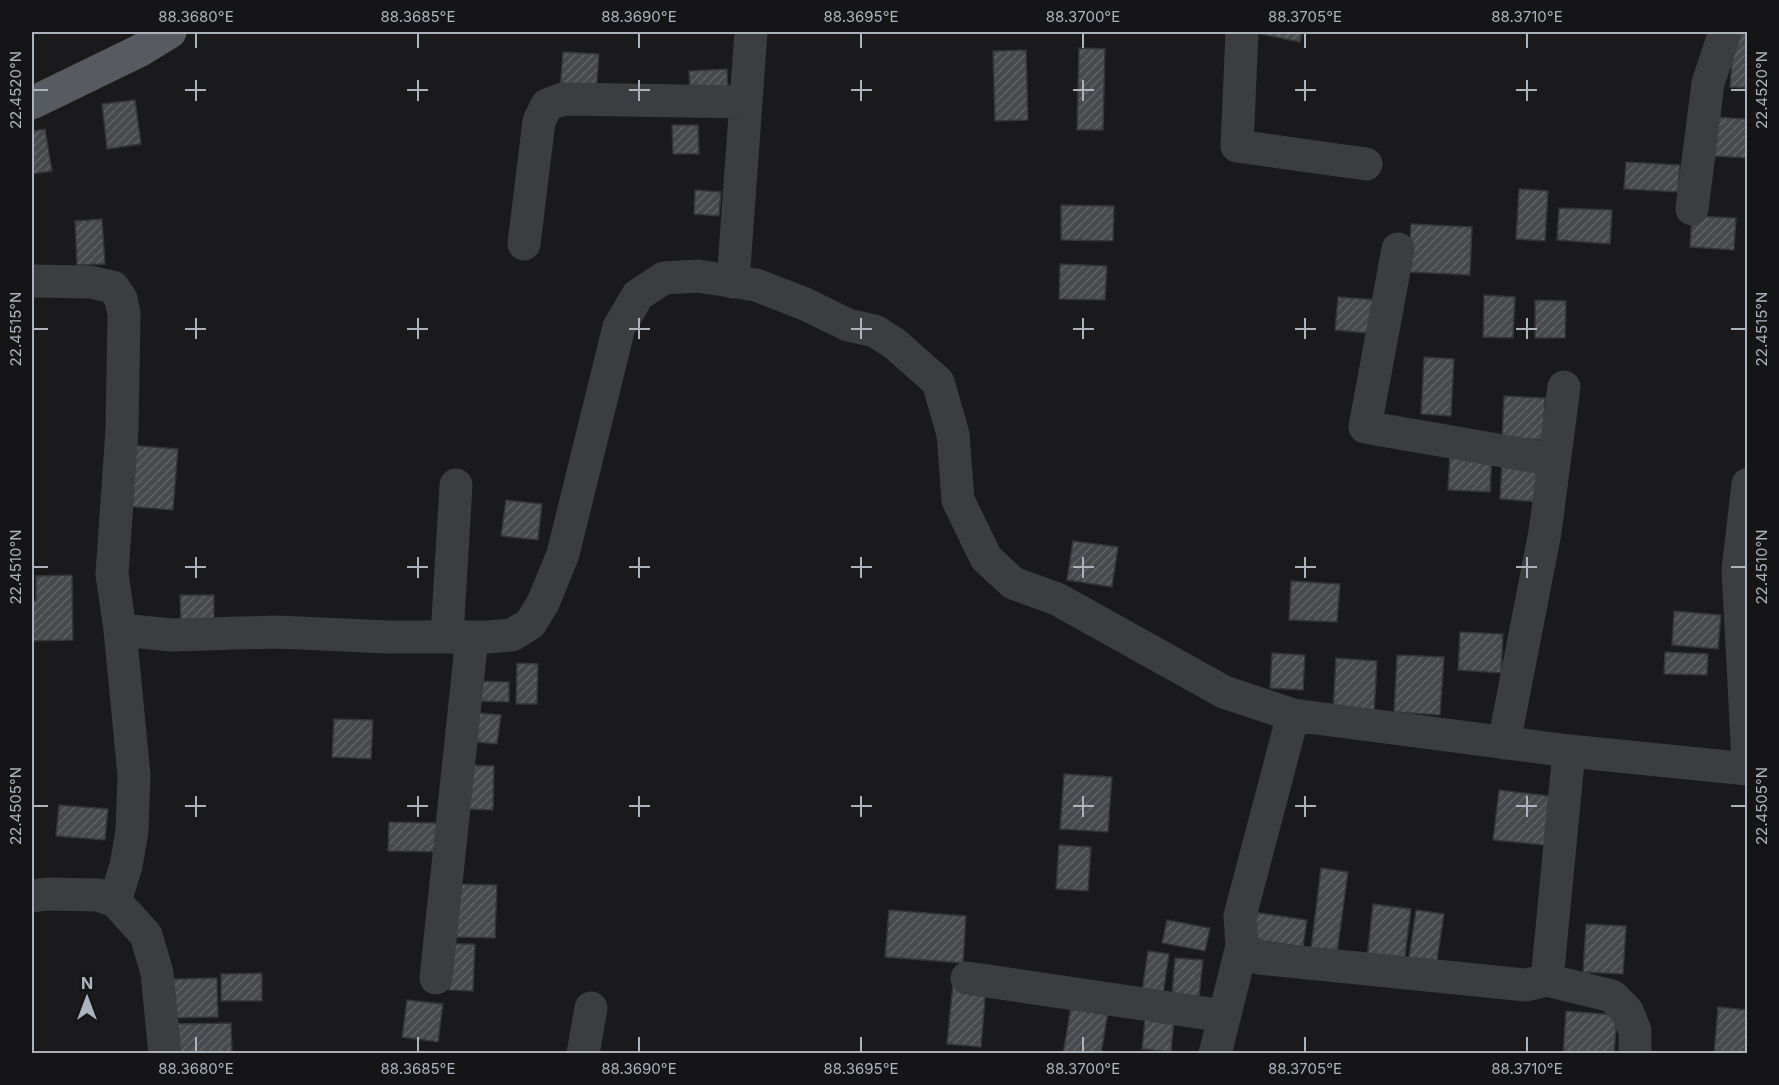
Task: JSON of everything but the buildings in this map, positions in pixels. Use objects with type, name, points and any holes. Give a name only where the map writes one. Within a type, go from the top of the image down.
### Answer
[{"type":"main road","points":[[32,103],[139,51],[170,32]]},
{"type":"street","points":[[733,282],[750,32]]},
{"type":"street","points":[[1242,32],[1237,146],[1366,164]]},
{"type":"street","points":[[1692,209],[1708,83],[1725,32]]},
{"type":"street","points":[[525,244],[539,121],[547,105],[563,99],[746,102]]},
{"type":"street","points":[[1398,249],[1365,427],[1554,460]]},
{"type":"street","points":[[120,630],[172,635],[276,632],[389,637],[459,637],[512,635],[530,624],[543,603],[563,554],[619,327],[638,295],[664,278],[698,276],[756,285],[848,325],[875,331],[895,344],[938,382],[953,434],[958,500],[986,558],[1013,583],[1057,599],[1224,692],[1293,714],[1569,751],[1748,769]]},
{"type":"street","points":[[32,281],[90,282],[113,287],[121,299],[124,314],[122,430],[112,574],[120,630],[134,775],[132,831],[126,866],[115,901]]},
{"type":"street","points":[[1504,743],[1545,532],[1564,387]]},
{"type":"street","points":[[1748,484],[1738,570],[1748,760]]},
{"type":"street","points":[[436,978],[459,637],[456,485]]},
{"type":"street","points":[[1215,1053],[1242,946],[1240,916],[1293,714]]},
{"type":"street","points":[[1547,980],[1569,751]]},
{"type":"street","points":[[32,896],[47,894],[98,896],[115,901],[146,935],[158,973],[165,1053]]},
{"type":"street","points":[[1242,946],[1259,958],[1526,985],[1547,980],[1612,996],[1627,1011],[1635,1031],[1635,1053]]},
{"type":"street","points":[[967,978],[1224,1016]]},
{"type":"street","points":[[583,1053],[591,1008]]}]
